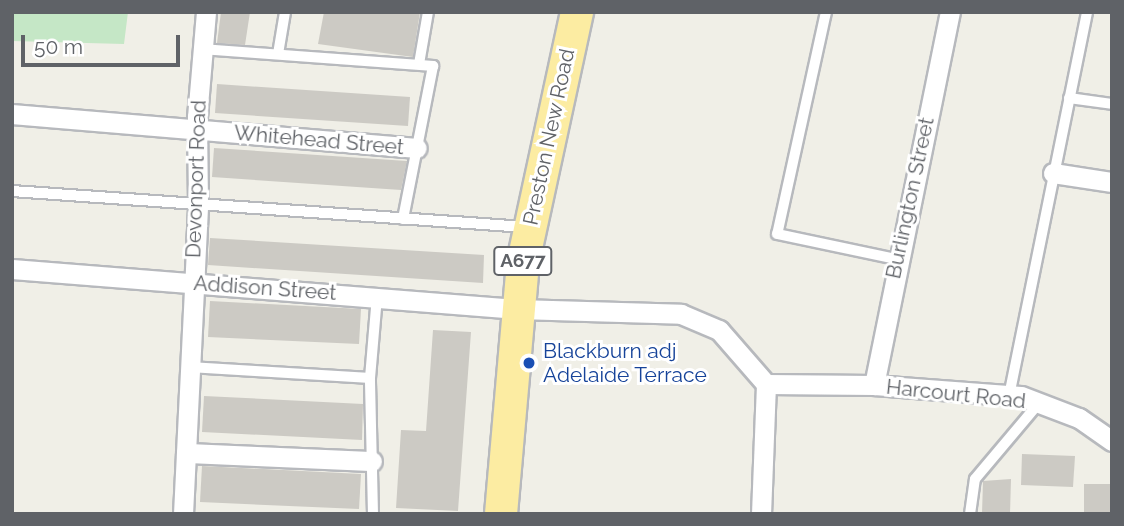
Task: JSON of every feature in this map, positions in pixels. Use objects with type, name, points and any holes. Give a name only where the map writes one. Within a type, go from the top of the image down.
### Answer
[{"type":"highway","name":"Preston New Road","points":[[501,514],[517,309],[530,227],[577,12]]},
{"type":"street","name":"Devonport Road","points":[[183,514],[192,282],[198,203],[197,130],[201,49],[206,12]]},
{"type":"street","name":"Burlington Street","points":[[874,385],[897,259],[950,12]]},
{"type":"street","name":"Whitehead Street","points":[[12,114],[416,148]]},
{"type":"street","points":[[1054,173],[1112,182]]},
{"type":"street","name":"Addison Street","points":[[12,269],[517,309],[681,314],[719,330],[766,384]]},
{"type":"street","points":[[761,514],[766,384]]},
{"type":"street","name":"Harcourt Road","points":[[766,384],[874,385],[1009,396],[1039,403],[1079,418],[1112,441]]},
{"type":"street","points":[[187,453],[372,461]]},
{"type":"lane","points":[[278,54],[285,12]]},
{"type":"lane","points":[[419,64],[428,12]]},
{"type":"lane","points":[[826,12],[777,234],[897,259]]},
{"type":"lane","points":[[1009,396],[1087,12]]},
{"type":"lane","points":[[201,49],[433,65],[403,219]]},
{"type":"lane","points":[[1069,98],[1112,104]]},
{"type":"lane","points":[[12,191],[530,227]]},
{"type":"lane","points":[[373,514],[370,378],[377,296]]},
{"type":"lane","points":[[190,367],[370,378]]},
{"type":"lane","points":[[970,514],[975,478],[1039,403]]},
{"type":"green space","points":[[12,12],[128,12],[124,44],[12,41]]},
{"type":"building","points":[[221,12],[250,12],[245,45],[217,43]]},
{"type":"building","points":[[324,12],[420,12],[413,57],[318,44]]},
{"type":"building","points":[[217,84],[410,97],[408,126],[215,113]]},
{"type":"building","points":[[214,148],[407,161],[401,190],[212,177]]},
{"type":"building","points":[[210,238],[484,255],[483,283],[208,265]]},
{"type":"building","points":[[210,301],[361,309],[359,344],[208,337]]},
{"type":"building","points":[[433,330],[471,332],[458,511],[396,508],[401,430],[426,431]]},
{"type":"building","points":[[204,396],[363,404],[362,440],[202,432]]},
{"type":"building","points":[[1022,454],[1075,456],[1073,487],[1021,485]]},
{"type":"building","points":[[202,466],[361,474],[359,509],[200,502]]},
{"type":"building","points":[[1011,479],[1010,514],[982,514],[983,481]]},
{"type":"building","points":[[1084,484],[1112,484],[1112,514],[1084,514]]},
{"type":"place","name":"Blackburn adj Adelaide Terrace","points":[[529,363]]}]
